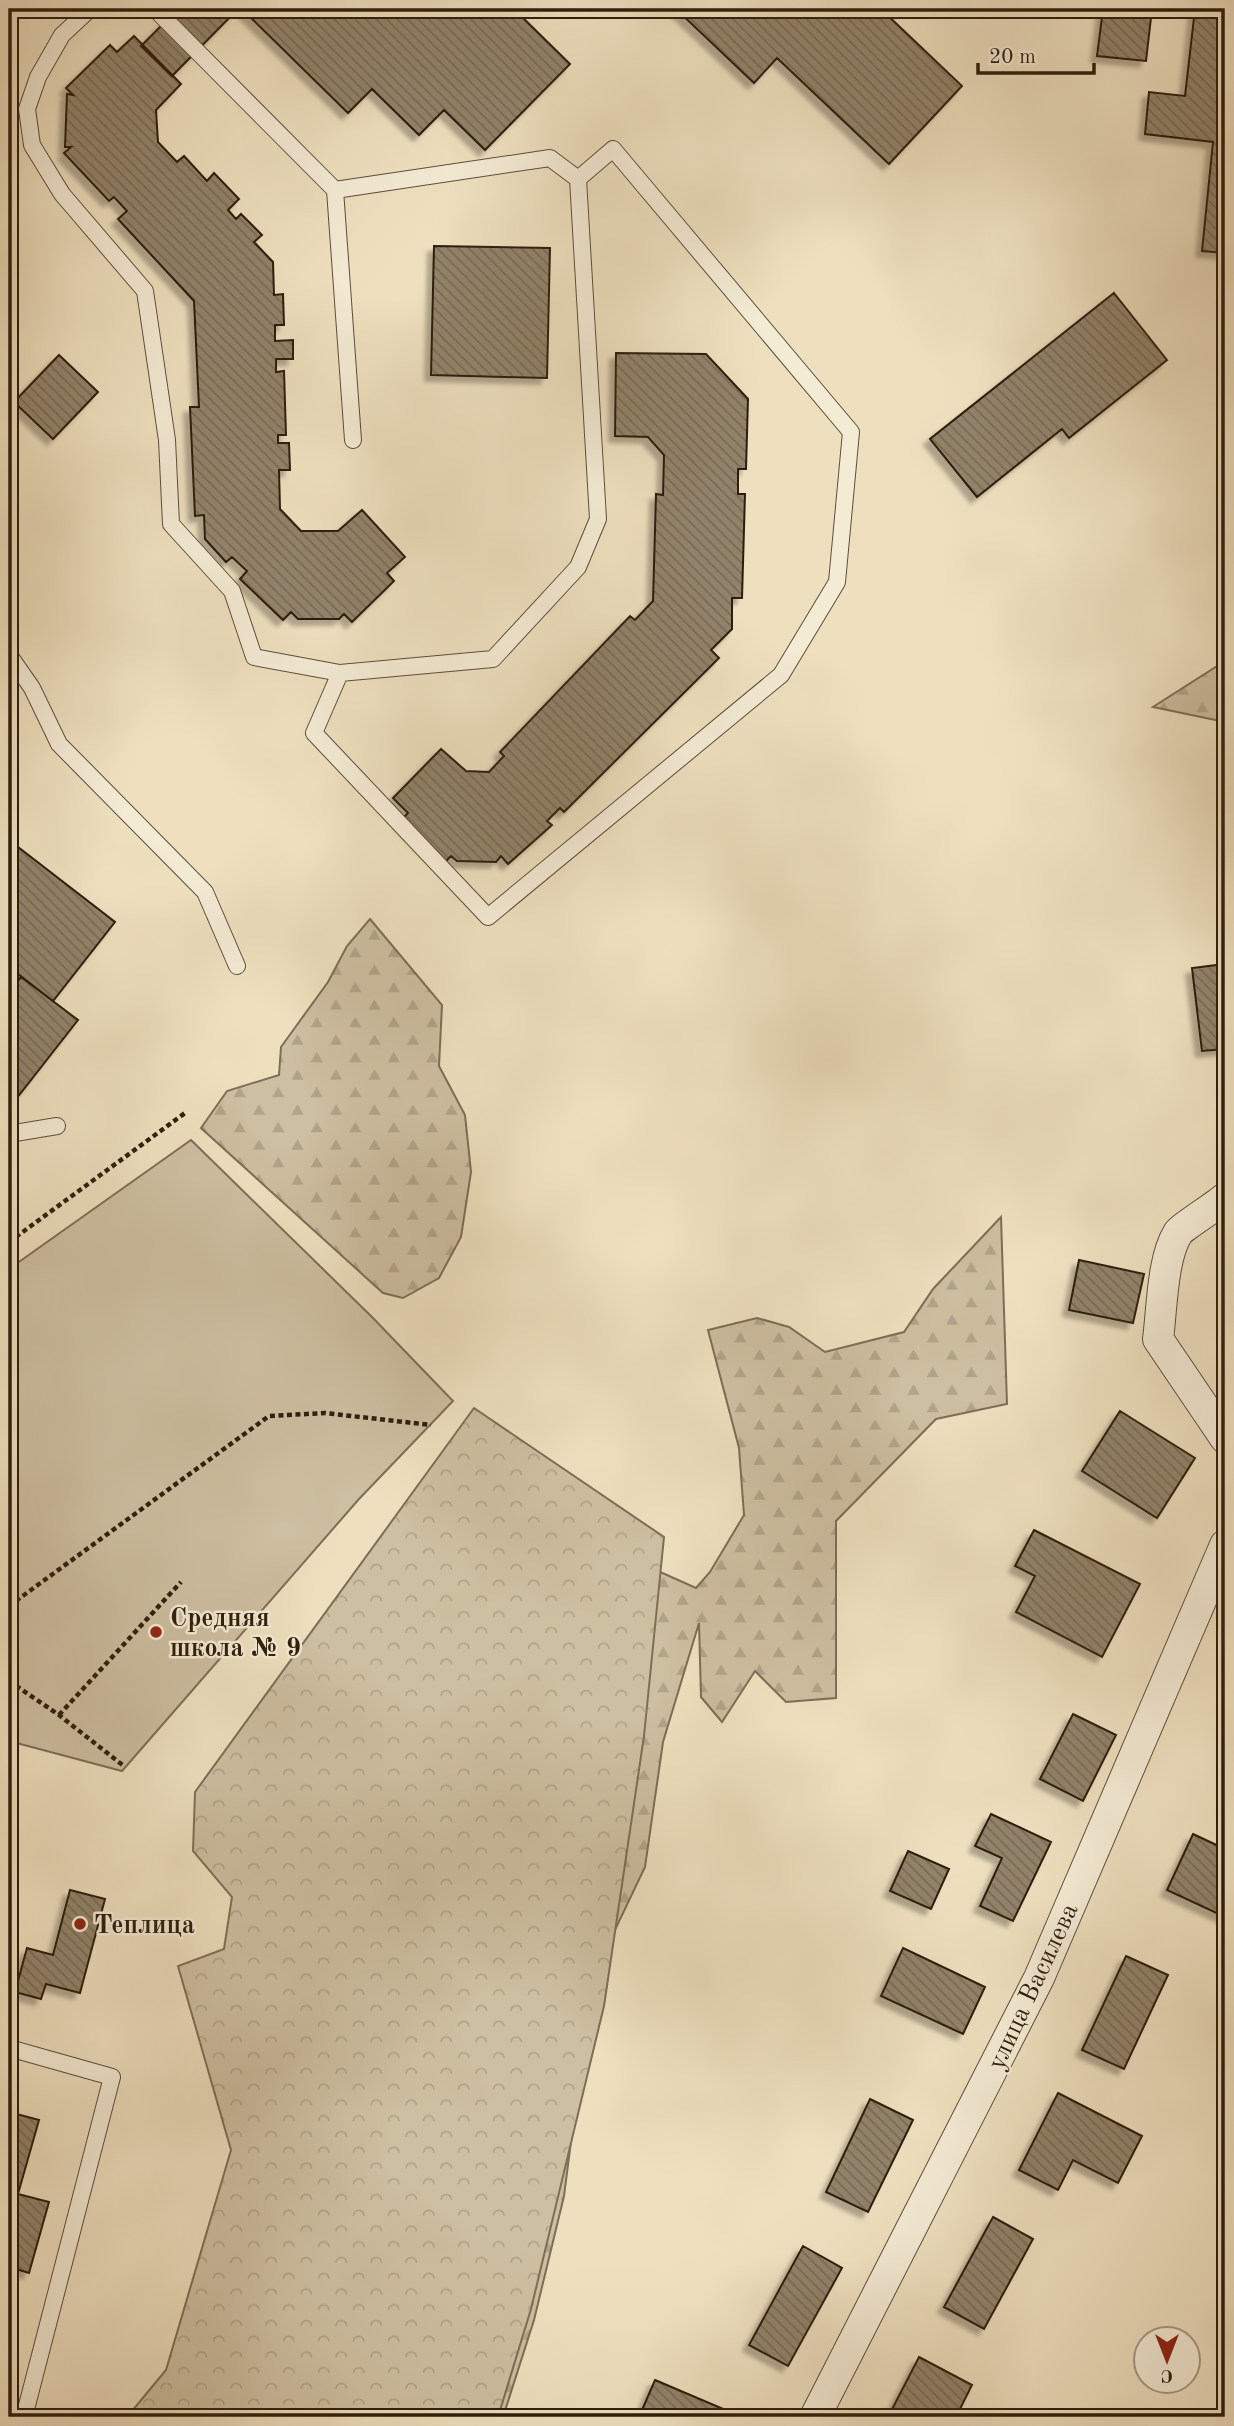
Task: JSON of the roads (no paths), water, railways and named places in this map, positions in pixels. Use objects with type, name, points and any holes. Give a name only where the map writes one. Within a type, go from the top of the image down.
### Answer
[{"type":"street","points":[[1225,1198],[1199,1220],[1179,1231],[1170,1251],[1158,1339],[1225,1438]]},
{"type":"street","name":"улица Василева","points":[[815,2417],[1039,1978],[1225,1545]]},
{"type":"lane","points":[[90,9],[62,35],[38,77],[27,109],[33,145],[62,194],[145,291],[167,440],[171,524],[232,591],[254,657],[340,673],[493,659],[578,567],[598,519],[578,179],[550,158],[335,190]]},
{"type":"lane","points":[[155,9],[335,190],[353,440]]},
{"type":"lane","points":[[340,673],[314,733],[488,918],[781,675],[837,582],[851,432],[613,149],[578,179]]},
{"type":"lane","points":[[9,655],[32,688],[59,744],[205,892],[237,966]]},
{"type":"lane","points":[[9,1134],[57,1126]]},
{"type":"lane","points":[[9,2048],[112,2077],[24,2417]]},
{"type":"place","name":"Средняя школа № 9","points":[[156,1632]]},
{"type":"place","name":"Теплица","points":[[80,1924]]}]
